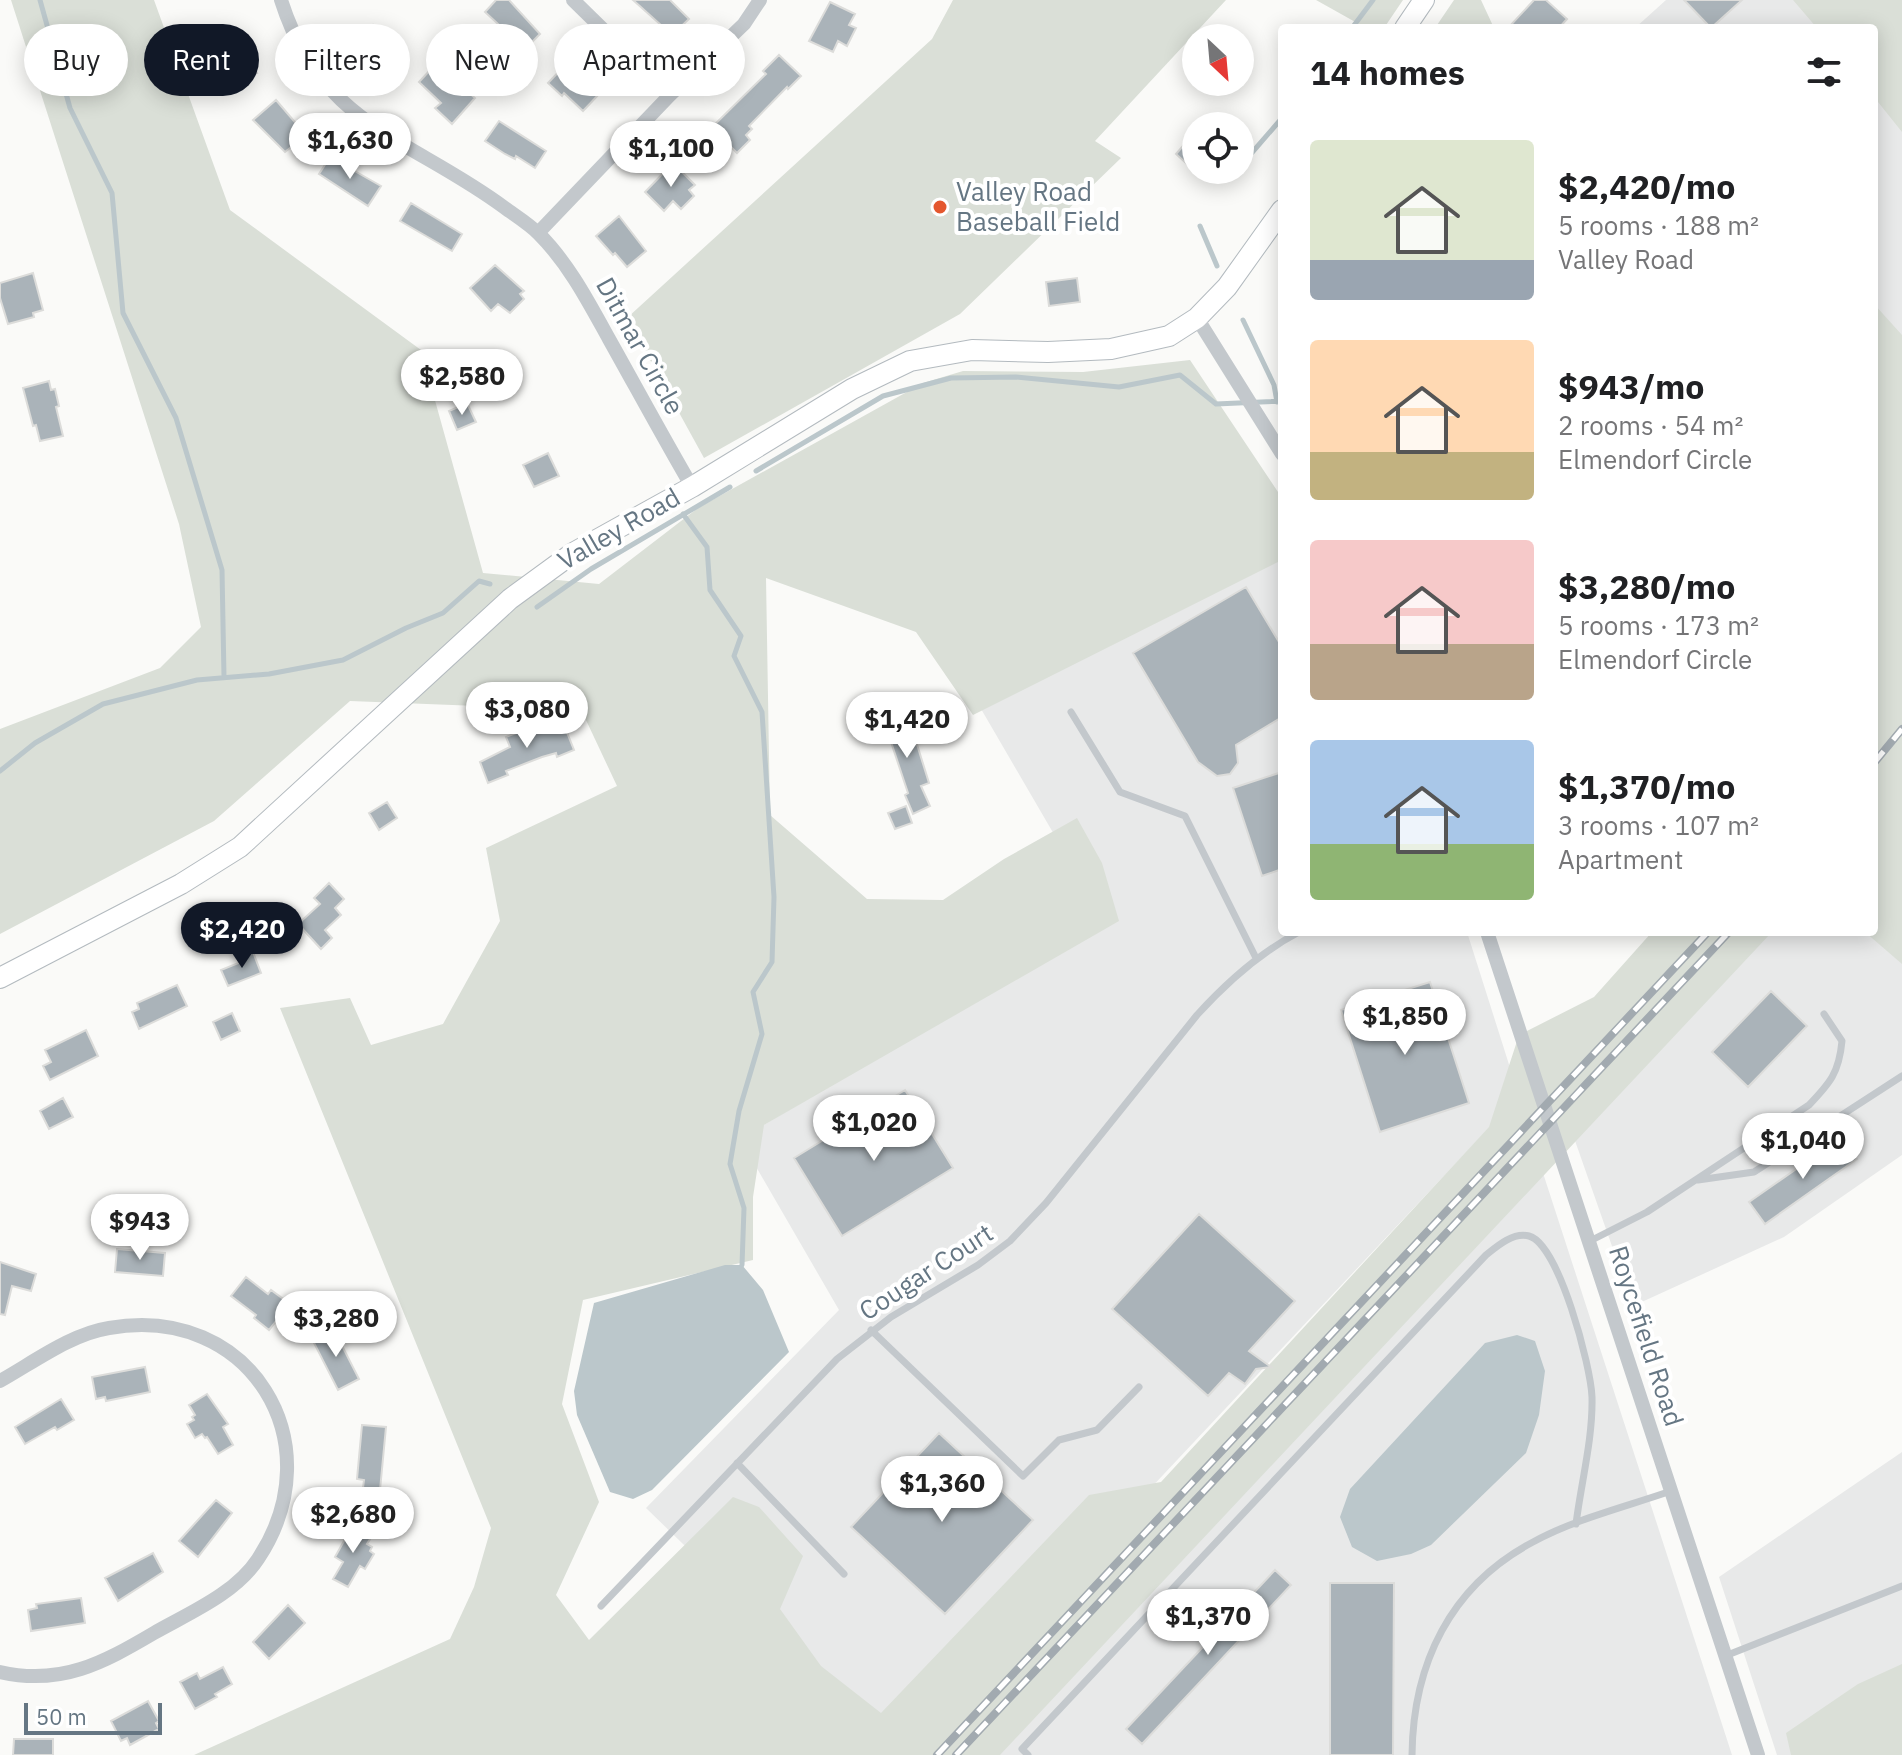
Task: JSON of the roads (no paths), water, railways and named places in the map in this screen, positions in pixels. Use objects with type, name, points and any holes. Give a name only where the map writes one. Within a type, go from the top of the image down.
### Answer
[{"type":"street","name":"Ditmar Circle","points":[[281,0],[288,22],[307,58],[325,85],[352,111],[380,132],[485,194],[538,233],[577,282],[692,487]]},
{"type":"street","points":[[573,0],[598,24]]},
{"type":"street","points":[[744,24],[760,0]]},
{"type":"street","points":[[1408,24],[1424,0]]},
{"type":"street","points":[[538,233],[669,96]]},
{"type":"street","name":"Valley Road","points":[[0,978],[216,864],[268,822],[483,623],[542,573],[597,538],[692,487],[852,389],[910,361],[972,350],[1048,352],[1111,349],[1169,336],[1197,318],[1227,287],[1278,216]]},
{"type":"street","points":[[1197,318],[1278,448]]},
{"type":"street","name":"Roycefield Road","points":[[1488,936],[1758,1755]]},
{"type":"street","points":[[0,1381],[75,1339],[106,1328],[137,1324],[177,1327],[214,1340],[231,1352],[258,1380],[277,1414],[287,1451],[288,1471],[283,1510],[276,1528],[250,1569],[217,1596],[90,1668],[54,1676],[0,1672]]},
{"type":"lane","points":[[1071,712],[1120,792],[1185,816],[1256,958]]},
{"type":"lane","name":"Cougar Court","points":[[601,1606],[837,1359],[871,1330],[978,1265],[1010,1241],[1046,1203],[1197,1015],[1256,958],[1292,936]]},
{"type":"lane","points":[[1590,1241],[1647,1212],[1809,1105],[1831,1082],[1840,1063],[1842,1041],[1824,1014]]},
{"type":"lane","points":[[1696,1180],[1754,1172],[1902,1076]]},
{"type":"lane","points":[[1022,1753],[1486,1255],[1518,1236],[1527,1235],[1535,1239],[1550,1256],[1568,1298],[1589,1373],[1591,1419],[1576,1524]]},
{"type":"lane","points":[[871,1330],[1023,1476],[1059,1440],[1097,1430],[1139,1387]]},
{"type":"lane","points":[[737,1463],[844,1574]]},
{"type":"lane","points":[[1412,1755],[1418,1691],[1435,1640],[1466,1596],[1508,1557],[1534,1541],[1671,1491]]},
{"type":"lane","points":[[1725,1656],[1902,1586]]},
{"type":"waterway","points":[[40,0],[70,108],[112,193],[123,313],[176,418],[222,570],[224,677]]},
{"type":"waterway","points":[[1355,24],[1373,0]]},
{"type":"waterway","points":[[1254,150],[1278,123]]},
{"type":"waterway","points":[[1200,226],[1217,266]]},
{"type":"waterway","points":[[1243,320],[1274,385],[1277,402]]},
{"type":"waterway","points":[[756,471],[883,396],[951,378],[1016,377],[1119,387],[1180,375],[1216,404],[1278,401]]},
{"type":"waterway","points":[[537,607],[591,569],[730,487]]},
{"type":"waterway","points":[[683,514],[707,547],[710,590],[741,636],[734,656],[762,712],[774,897],[772,962],[753,992],[762,1034],[739,1111],[730,1164],[744,1208],[742,1265]]},
{"type":"waterway","points":[[0,771],[35,743],[103,704],[197,680],[269,674],[343,660],[443,613],[479,581],[490,584]]},
{"type":"railway","points":[[1878,758],[1902,729]]},
{"type":"railway","points":[[937,1755],[1704,936]]},
{"type":"railway","points":[[956,1755],[1725,936]]},
{"type":"place","name":"Valley Road Baseball Field","points":[[940,207]]}]
